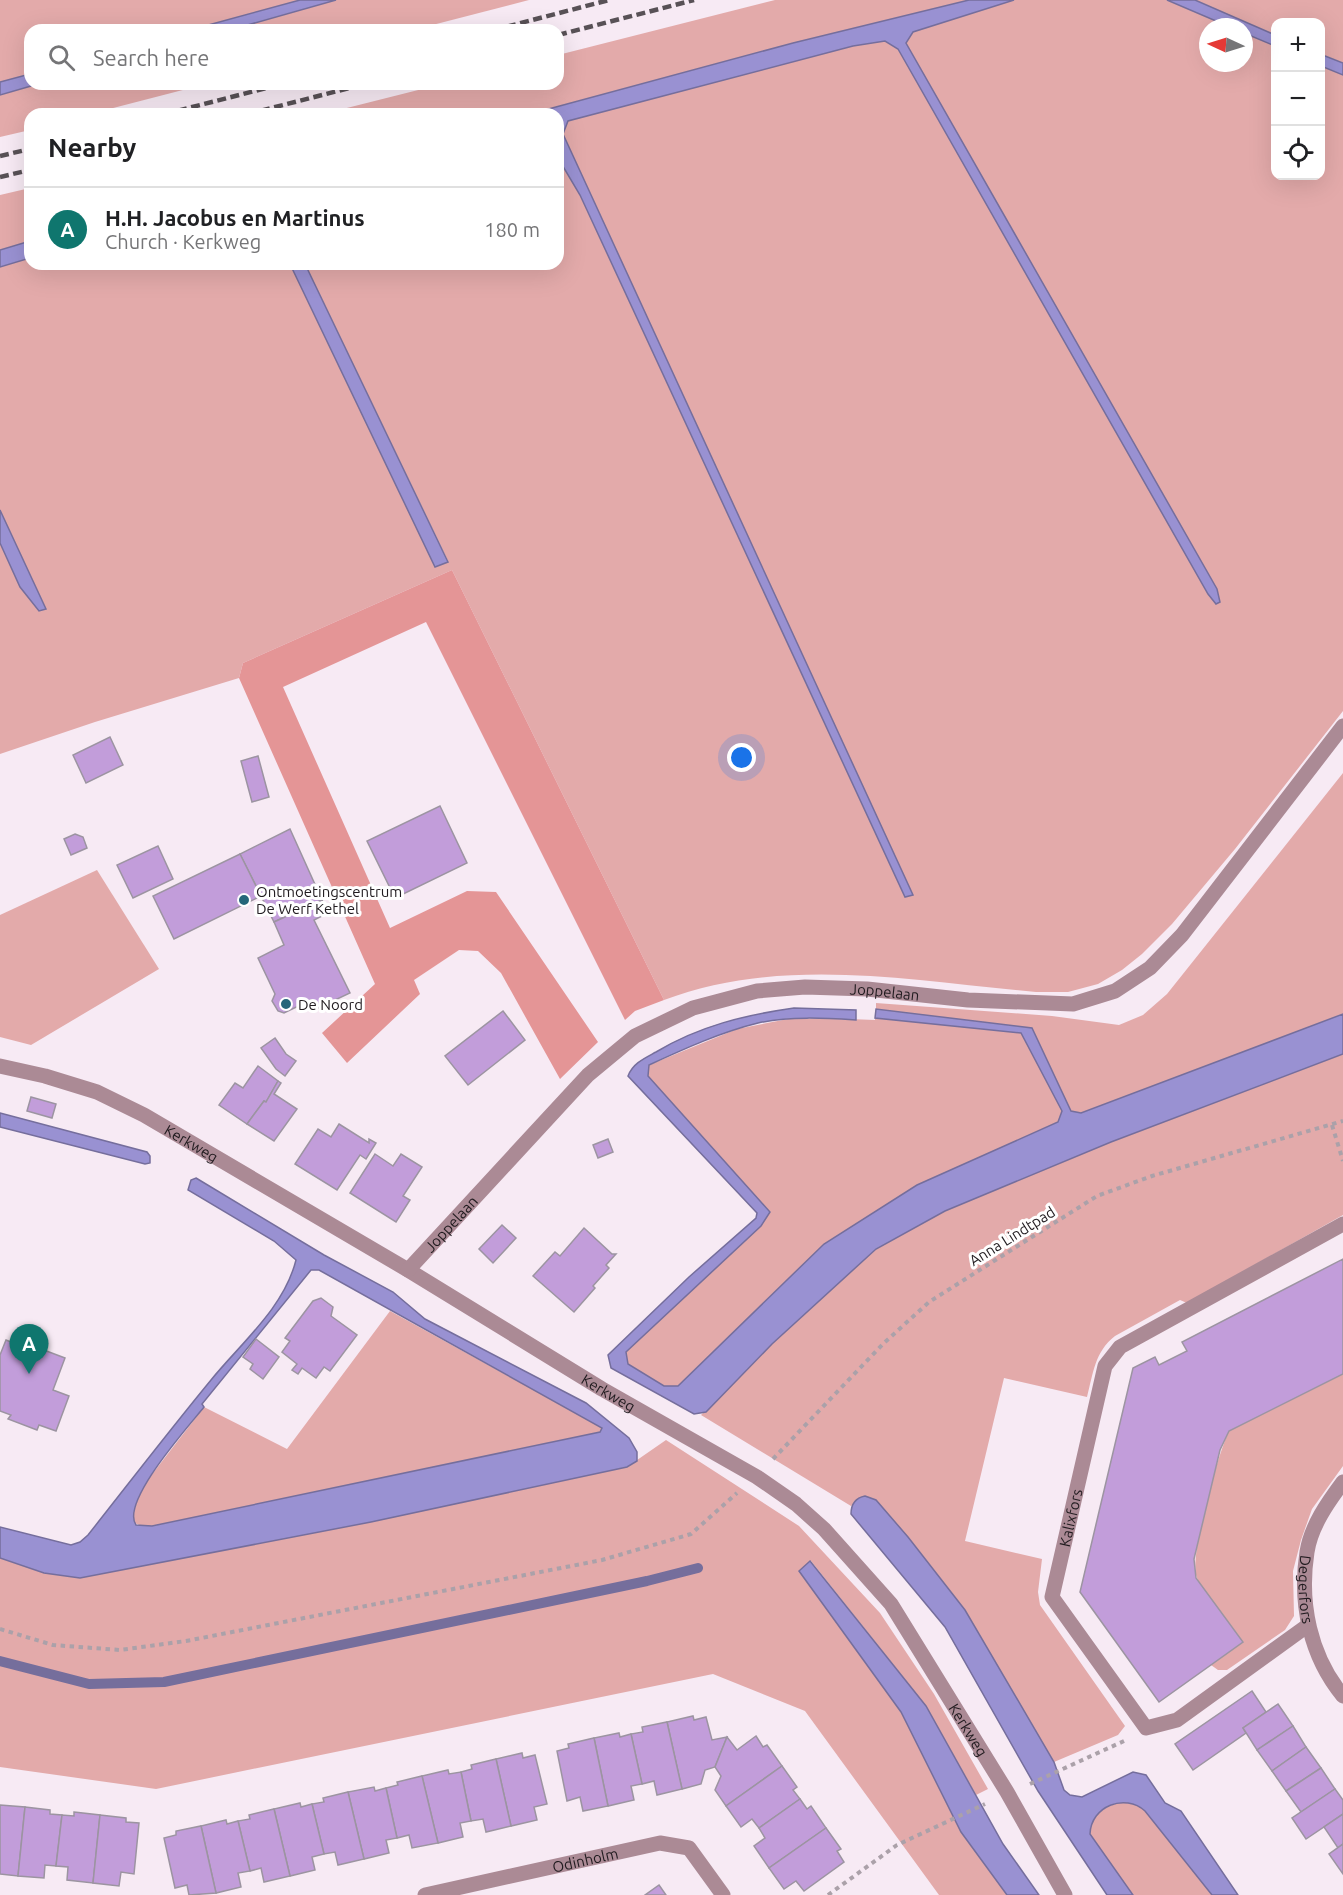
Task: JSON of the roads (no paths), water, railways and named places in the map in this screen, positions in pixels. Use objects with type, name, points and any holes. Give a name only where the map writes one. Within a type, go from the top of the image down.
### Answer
[{"type":"street","name":"Joppelaan","points":[[408,1270],[588,1074],[635,1036],[693,1008],[758,991],[805,987],[867,989],[968,1000],[1073,1004],[1115,991],[1150,968],[1182,935],[1343,726]]},
{"type":"street","name":"Kerkweg","points":[[0,1066],[45,1076],[97,1092],[144,1115],[408,1270],[602,1389],[757,1477],[796,1504],[824,1529],[891,1604],[1007,1792],[1065,1895]]},
{"type":"street","name":"Kalixfors","points":[[1307,1626],[1178,1720],[1146,1728],[1052,1597],[1106,1366],[1120,1347],[1343,1224]]},
{"type":"street","name":"Degerfors","points":[[1343,1482],[1324,1508],[1307,1550],[1305,1593],[1307,1626],[1330,1680],[1343,1696]]},
{"type":"street","name":"Odinholm","points":[[425,1895],[660,1843],[689,1848],[723,1895]]},
{"type":"waterway","points":[[0,1661],[89,1684],[164,1682],[647,1581],[698,1568]]},
{"type":"railway","points":[[517,24],[609,0]]},
{"type":"railway","points":[[564,33],[694,0]]},
{"type":"railway","points":[[188,108],[259,90]]},
{"type":"railway","points":[[271,108],[342,90]]},
{"type":"railway","points":[[0,156],[24,150]]},
{"type":"railway","points":[[0,177],[24,171]]},
{"type":"place","name":"Ontmoetingscentrum De Werf Kethel","points":[[244,900]]},
{"type":"place","name":"De Noord","points":[[286,1004]]},
{"type":"place","name":"H.H. Jacobus en Martinus","points":[[29,1374]]}]
